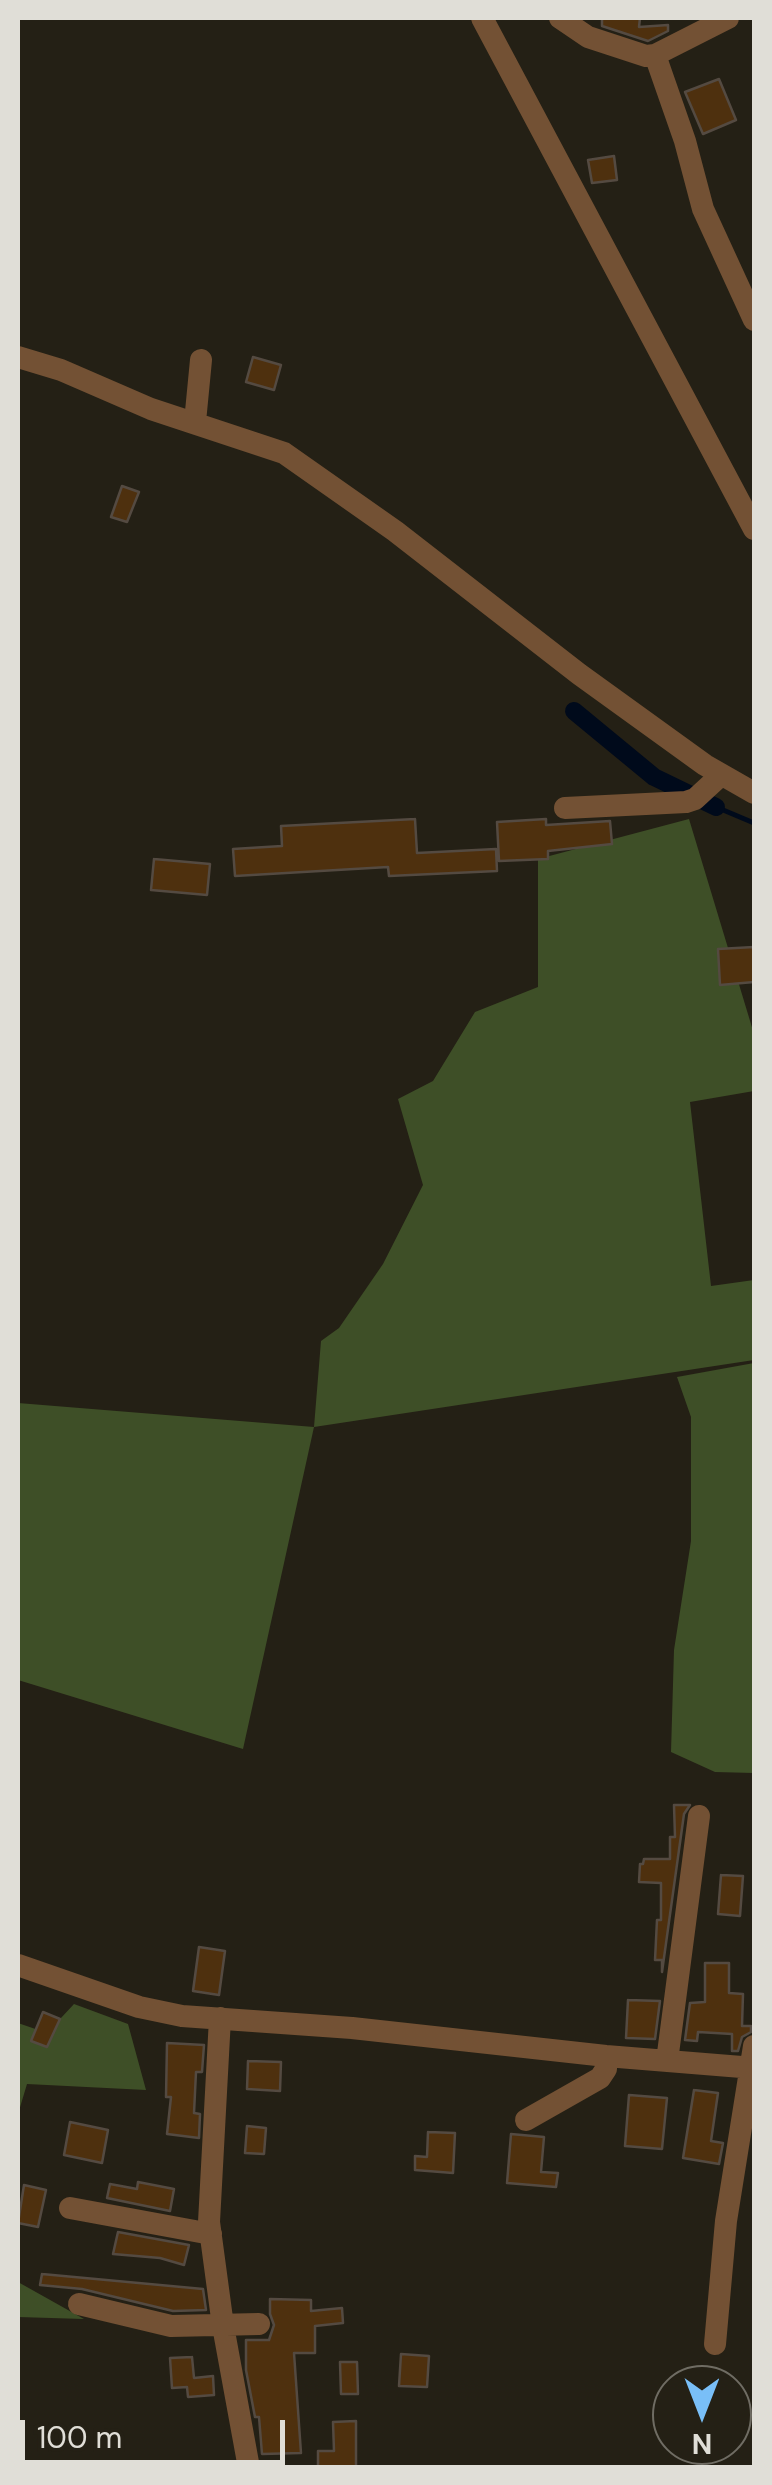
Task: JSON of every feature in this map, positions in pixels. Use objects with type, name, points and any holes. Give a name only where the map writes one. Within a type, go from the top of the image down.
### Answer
[{"type":"street","points":[[482,18],[754,529]]},
{"type":"street","points":[[560,18],[646,56],[728,18]]},
{"type":"street","points":[[655,55],[703,209],[754,320]]},
{"type":"street","points":[[18,357],[61,370],[151,409],[284,453],[395,531],[719,778],[754,793]]},
{"type":"street","points":[[194,422],[202,360]]},
{"type":"street","points":[[565,808],[686,802],[696,799],[719,778]]},
{"type":"street","points":[[668,2061],[700,1816]]},
{"type":"street","points":[[18,1965],[139,2007],[182,2016],[352,2028],[668,2061],[753,2060],[726,2221],[716,2344]]},
{"type":"street","points":[[220,2018],[211,2234],[249,2468]]},
{"type":"street","points":[[526,2120],[600,2078],[606,2069],[606,2056]]},
{"type":"street","points":[[70,2208],[211,2234]]},
{"type":"street","points":[[79,2304],[171,2326],[258,2324]]},
{"type":"green space","points":[[689,819],[754,1034],[754,1091],[690,1102],[711,1286],[754,1280],[754,1360],[314,1427],[321,1341],[339,1328],[383,1264],[423,1185],[398,1099],[433,1081],[475,1012],[538,987],[538,859]]},
{"type":"green space","points":[[754,1363],[754,1773],[715,1772],[671,1752],[674,1650],[691,1541],[691,1417],[677,1377]]},
{"type":"green space","points":[[18,1403],[314,1427],[243,1749],[18,1680]]},
{"type":"green space","points":[[74,2004],[128,2024],[146,2090],[27,2084],[18,2114],[18,2023],[47,2033]]},
{"type":"green space","points":[[18,2282],[84,2319],[18,2317]]},
{"type":"building","points":[[602,18],[640,18],[639,27],[668,25],[668,31],[648,41],[602,26]]},
{"type":"building","points":[[719,79],[736,120],[703,134],[685,92]]},
{"type":"building","points":[[614,156],[617,180],[592,183],[588,160]]},
{"type":"building","points":[[253,357],[281,365],[274,390],[246,382]]},
{"type":"building","points":[[122,486],[139,492],[127,522],[111,517]]},
{"type":"building","points":[[415,819],[417,853],[496,849],[497,871],[389,876],[388,867],[235,876],[233,849],[282,846],[281,826]]},
{"type":"building","points":[[546,819],[546,825],[610,821],[612,844],[548,851],[548,859],[499,861],[497,822]]},
{"type":"building","points":[[154,859],[210,864],[207,895],[151,890]]},
{"type":"building","points":[[754,947],[754,982],[720,985],[718,949]]},
{"type":"building","points":[[674,1805],[690,1805],[684,1814],[662,1972],[662,1960],[655,1960],[661,1883],[639,1882],[640,1864],[644,1859],[670,1859],[670,1837],[675,1837]]},
{"type":"building","points":[[721,1875],[743,1876],[740,1916],[718,1914]]},
{"type":"building","points":[[199,1947],[225,1951],[219,1995],[193,1991]]},
{"type":"building","points":[[705,1963],[729,1963],[729,1993],[743,1994],[742,2026],[751,2026],[751,2032],[742,2037],[738,2051],[732,2051],[732,2034],[698,2032],[697,2041],[685,2040],[690,2003],[705,2002]]},
{"type":"building","points":[[628,2000],[660,2001],[655,2039],[626,2038]]},
{"type":"building","points":[[43,2012],[60,2019],[47,2047],[31,2041]]},
{"type":"building","points":[[167,2043],[204,2045],[202,2072],[196,2072],[194,2113],[200,2114],[199,2138],[167,2134],[171,2097],[166,2097]]},
{"type":"building","points":[[248,2061],[281,2062],[280,2091],[247,2089]]},
{"type":"building","points":[[694,2090],[718,2093],[711,2141],[723,2143],[719,2164],[683,2158]]},
{"type":"building","points":[[629,2095],[667,2098],[662,2149],[625,2146]]},
{"type":"building","points":[[70,2122],[108,2130],[102,2163],[64,2155]]},
{"type":"building","points":[[247,2126],[266,2128],[264,2154],[245,2153]]},
{"type":"building","points":[[428,2132],[455,2133],[453,2173],[415,2170],[415,2156],[427,2157]]},
{"type":"building","points":[[511,2134],[544,2137],[541,2172],[558,2173],[556,2187],[507,2183]]},
{"type":"building","points":[[138,2182],[174,2189],[170,2211],[107,2198],[110,2184],[137,2189]]},
{"type":"building","points":[[24,2185],[46,2190],[38,2227],[18,2223]]},
{"type":"building","points":[[118,2232],[189,2245],[184,2265],[160,2258],[113,2254]]},
{"type":"building","points":[[42,2274],[203,2289],[206,2310],[173,2311],[82,2289],[40,2285]]},
{"type":"building","points":[[270,2299],[311,2300],[311,2311],[342,2308],[343,2323],[315,2326],[315,2353],[294,2353],[301,2453],[262,2454],[259,2417],[255,2417],[246,2370],[246,2340],[269,2340],[274,2325]]},
{"type":"building","points":[[401,2354],[429,2356],[427,2387],[399,2386]]},
{"type":"building","points":[[192,2357],[194,2378],[213,2376],[214,2395],[188,2397],[187,2387],[172,2388],[170,2358]]},
{"type":"building","points":[[340,2362],[357,2362],[358,2394],[341,2394]]},
{"type":"building","points":[[356,2421],[356,2468],[318,2468],[318,2451],[334,2451],[333,2422]]},
{"type":"waterway","points":[[574,711],[654,777],[716,807]]},
{"type":"waterway","points":[[716,807],[754,823]]}]
